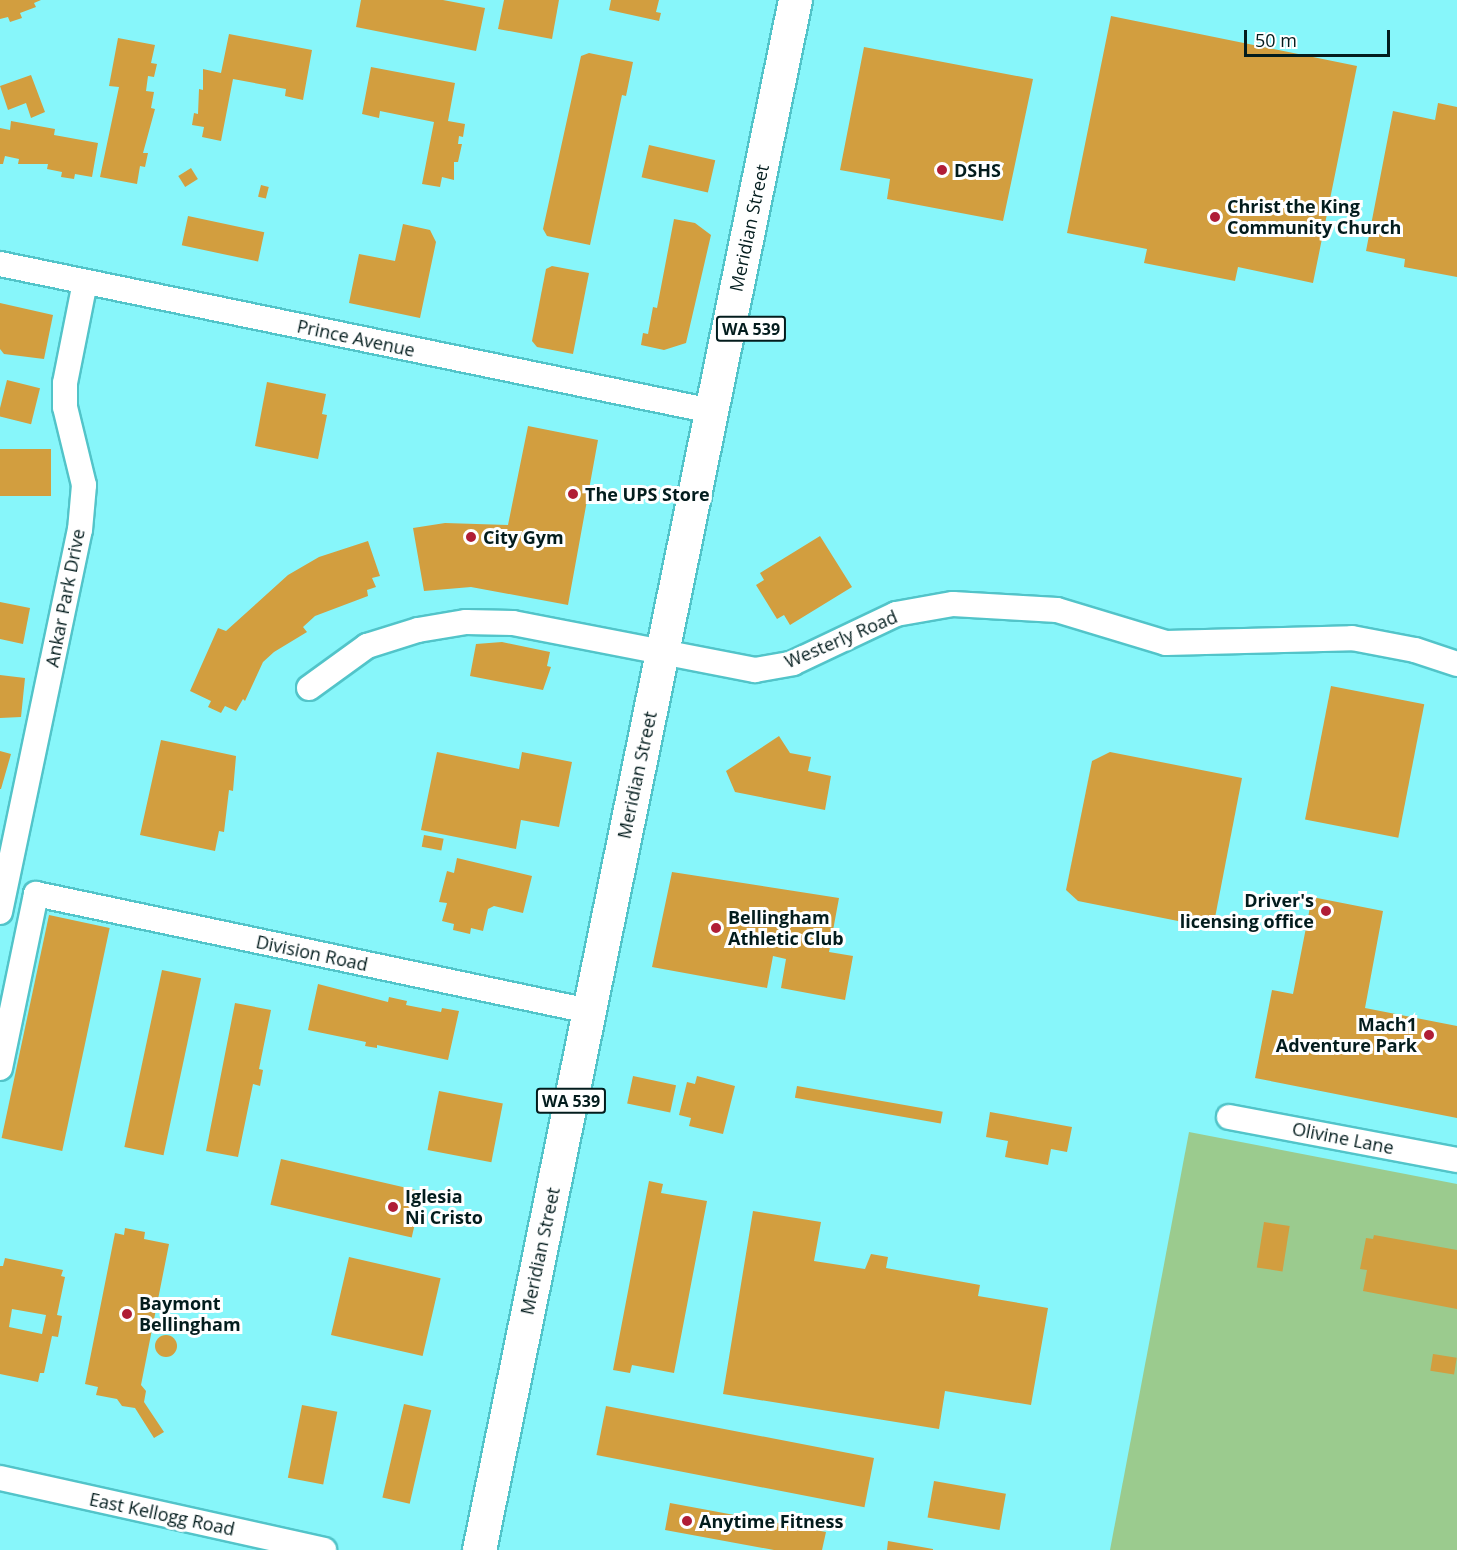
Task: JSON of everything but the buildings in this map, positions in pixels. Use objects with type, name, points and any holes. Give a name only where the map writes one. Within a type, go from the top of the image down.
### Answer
[{"type":"highway","name":"Meridian Street","points":[[501,1550],[599,1015],[673,655],[712,411],[795,0]]},
{"type":"highway","name":"Meridian Street","points":[[479,1550],[603,997],[626,883],[623,846],[715,503],[817,0]]},
{"type":"highway","points":[[712,411],[717,435],[712,461],[715,503]]},
{"type":"street","name":"Prince Avenue","points":[[0,264],[712,411]]},
{"type":"street","name":"Ankar Park Drive","points":[[0,912],[80,530],[84,485],[65,407],[65,383],[85,282]]},
{"type":"street","name":"Westerly Road","points":[[309,688],[367,646],[418,630],[466,622],[513,623],[725,667],[775,667],[806,658],[896,614],[953,604],[988,604],[1057,610],[1166,643],[1352,638],[1415,650],[1457,664]]},
{"type":"street","name":"Division Road","points":[[0,1068],[36,894],[599,1015]]},
{"type":"street","name":"Olivine Lane","points":[[1229,1117],[1457,1160]]},
{"type":"street","name":"East Kellogg Road","points":[[0,1478],[324,1550]]},
{"type":"green space","points":[[1189,1132],[1457,1184],[1457,1550],[1110,1550]]},
{"type":"place","name":"DSHS","points":[[942,170]]},
{"type":"place","name":"Christ the King Community Church","points":[[1215,217]]},
{"type":"place","name":"The UPS Store","points":[[573,494]]},
{"type":"place","name":"City Gym","points":[[471,537]]},
{"type":"place","name":"Driver's licensing office","points":[[1326,911]]},
{"type":"place","name":"Bellingham Athletic Club","points":[[716,928]]},
{"type":"place","name":"Mach1 Adventure Park","points":[[1429,1035]]},
{"type":"place","name":"Iglesia Ni Cristo","points":[[393,1207]]},
{"type":"place","name":"Baymont Bellingham","points":[[127,1314]]},
{"type":"place","name":"Anytime Fitness","points":[[687,1521]]}]
